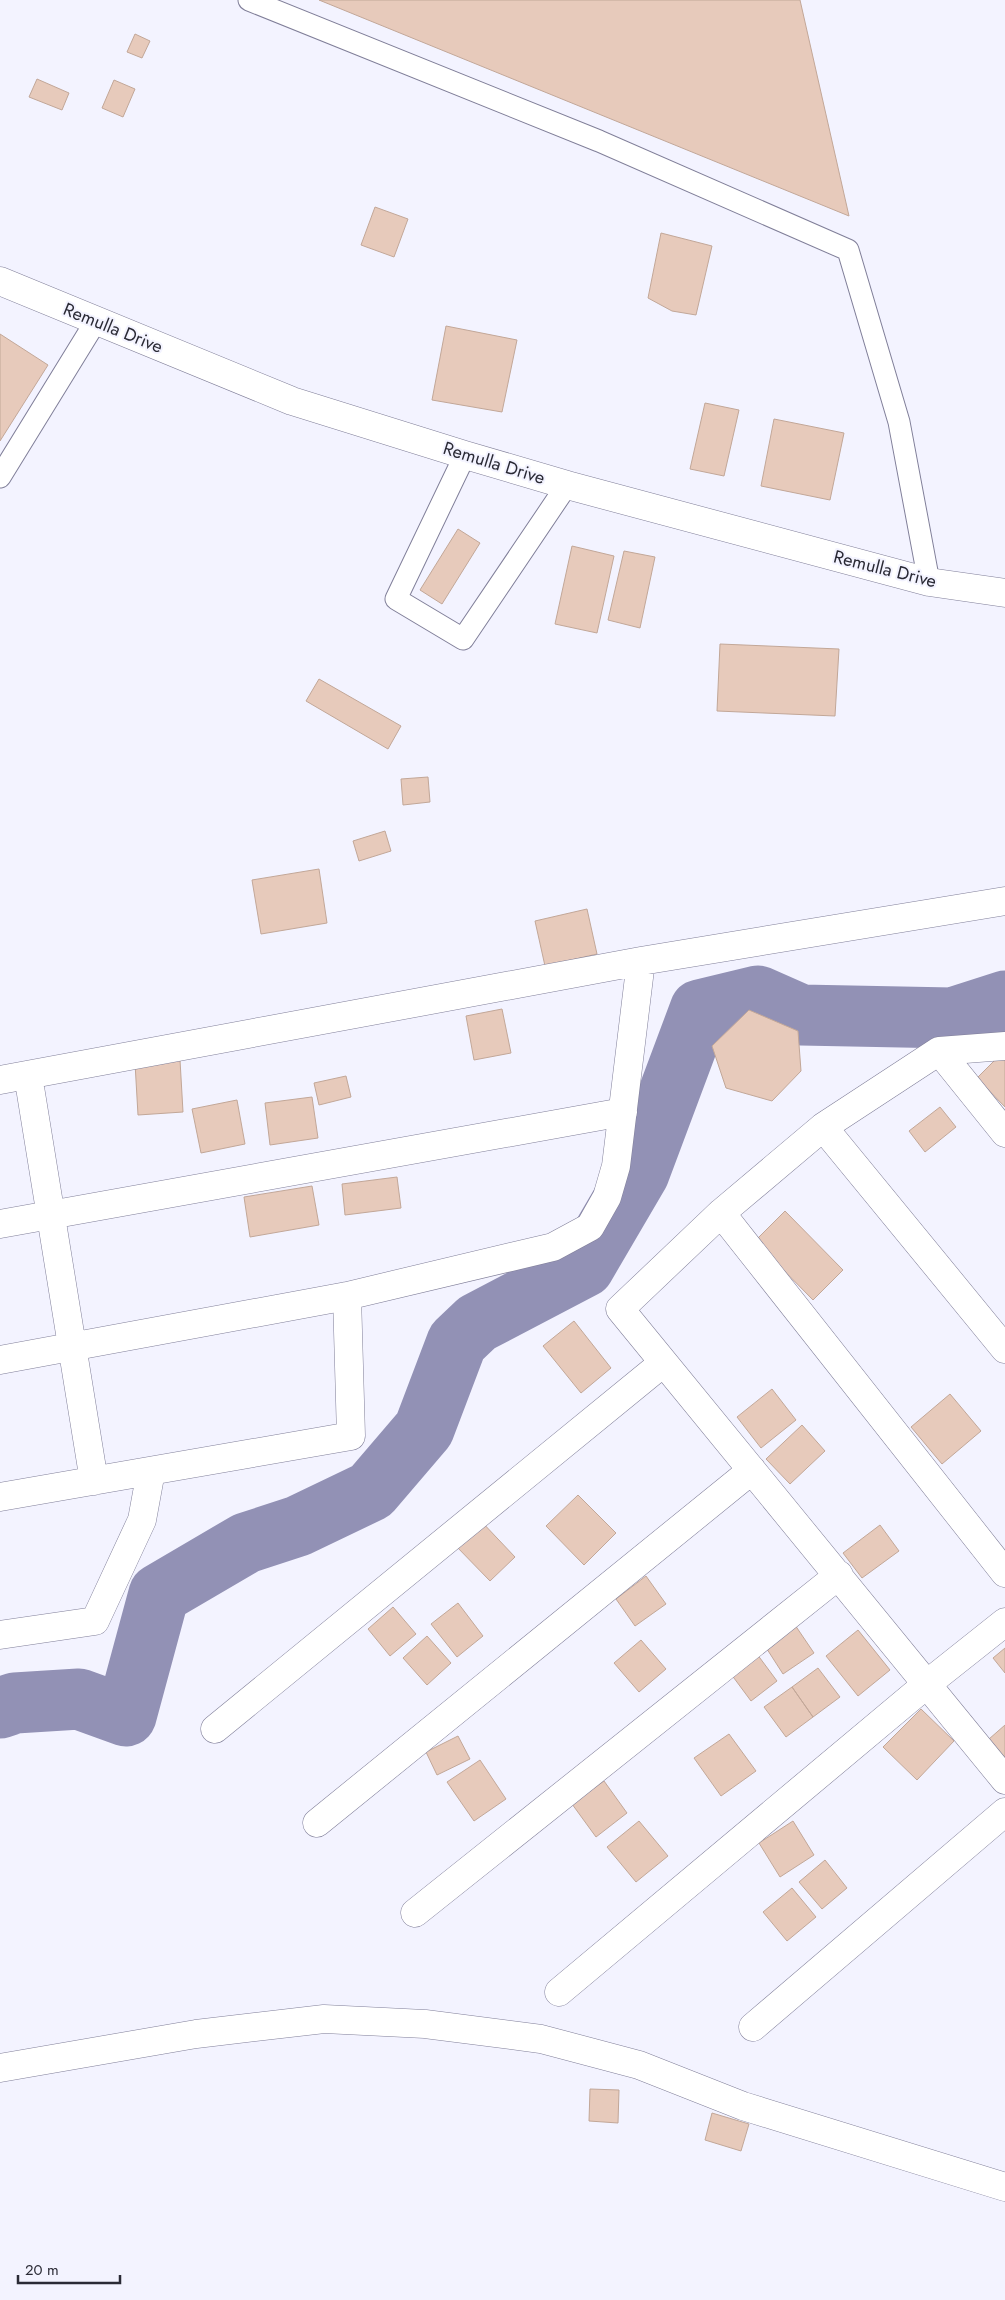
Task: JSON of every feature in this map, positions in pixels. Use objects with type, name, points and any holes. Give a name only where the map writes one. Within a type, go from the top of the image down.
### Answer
[{"type":"street","name":"Remulla Drive","points":[[0,281],[292,401],[466,455],[567,485],[929,582],[1005,592]]},
{"type":"street","points":[[0,1080],[641,961],[1005,901]]},
{"type":"street","points":[[0,1360],[347,1296],[553,1247],[590,1227],[606,1197],[616,1166],[641,961]]},
{"type":"street","points":[[1005,1046],[939,1051],[823,1127],[721,1213],[620,1309],[1005,1780]]},
{"type":"street","points":[[939,1051],[1005,1133]]},
{"type":"street","points":[[28,1075],[94,1481]]},
{"type":"street","points":[[0,1224],[623,1112]]},
{"type":"street","points":[[823,1127],[1005,1350]]},
{"type":"street","points":[[721,1213],[1005,1573]]},
{"type":"street","points":[[0,1497],[351,1436],[347,1296]]},
{"type":"street","points":[[214,1729],[664,1363]]},
{"type":"street","points":[[317,1823],[752,1470]]},
{"type":"street","points":[[0,1635],[95,1621],[142,1520],[151,1471]]},
{"type":"street","points":[[415,1912],[838,1576]]},
{"type":"street","points":[[559,1992],[927,1684],[1005,1622]]},
{"type":"street","points":[[753,2027],[1005,1812]]},
{"type":"street","points":[[0,2068],[196,2034],[324,2019],[425,2024],[540,2040],[639,2065],[744,2106],[1005,2187]]},
{"type":"lane","points":[[249,0],[600,141],[848,250],[899,422],[929,582]]},
{"type":"lane","points":[[0,478],[96,321]]},
{"type":"lane","points":[[466,455],[396,598],[462,639],[567,485]]},
{"type":"building","points":[[319,0],[800,0],[849,216]]},
{"type":"building","points":[[135,34],[150,41],[142,58],[127,52]]},
{"type":"building","points":[[37,79],[69,93],[62,110],[29,97]]},
{"type":"building","points":[[114,80],[135,89],[123,117],[102,108]]},
{"type":"building","points":[[375,207],[408,219],[394,257],[361,245]]},
{"type":"building","points":[[661,233],[712,246],[696,315],[672,311],[648,298]]},
{"type":"building","points":[[446,326],[517,340],[502,412],[432,400]]},
{"type":"building","points":[[0,334],[48,365],[0,441]]},
{"type":"building","points":[[705,403],[739,410],[724,476],[690,469]]},
{"type":"building","points":[[774,419],[844,433],[830,500],[761,486]]},
{"type":"building","points":[[458,529],[480,543],[442,604],[420,590]]},
{"type":"building","points":[[572,546],[614,556],[597,633],[555,624]]},
{"type":"building","points":[[624,551],[655,557],[640,628],[608,620]]},
{"type":"building","points":[[720,644],[839,649],[835,716],[717,711]]},
{"type":"building","points":[[319,679],[401,726],[388,749],[306,701]]},
{"type":"building","points":[[428,777],[430,802],[403,805],[401,779]]},
{"type":"building","points":[[385,831],[391,851],[359,861],[353,841]]},
{"type":"building","points":[[319,869],[327,923],[261,934],[252,880]]},
{"type":"building","points":[[587,909],[597,954],[545,966],[535,921]]},
{"type":"building","points":[[502,1009],[511,1053],[474,1060],[466,1016]]},
{"type":"building","points":[[749,1010],[798,1031],[801,1071],[772,1101],[726,1088],[712,1046]]},
{"type":"building","points":[[1003,1052],[1005,1055],[1005,1107],[977,1078]]},
{"type":"building","points":[[180,1060],[183,1112],[138,1115],[135,1063]]},
{"type":"building","points":[[346,1076],[351,1097],[319,1105],[314,1083]]},
{"type":"building","points":[[312,1097],[318,1138],[270,1145],[265,1103]]},
{"type":"building","points":[[237,1100],[245,1144],[201,1153],[192,1109]]},
{"type":"building","points":[[940,1107],[956,1127],[925,1152],[909,1131]]},
{"type":"building","points":[[397,1177],[401,1208],[345,1215],[342,1184]]},
{"type":"building","points":[[312,1186],[319,1225],[250,1237],[244,1197]]},
{"type":"building","points":[[785,1211],[843,1270],[813,1300],[755,1241]]},
{"type":"building","points":[[574,1321],[611,1368],[581,1393],[543,1346]]},
{"type":"building","points":[[772,1389],[796,1420],[761,1448],[737,1417]]},
{"type":"building","points":[[950,1394],[981,1431],[942,1464],[911,1427]]},
{"type":"building","points":[[802,1425],[825,1451],[790,1484],[766,1459]]},
{"type":"building","points":[[578,1495],[616,1533],[584,1565],[546,1526]]},
{"type":"building","points":[[480,1520],[515,1557],[490,1581],[455,1545]]},
{"type":"building","points":[[880,1525],[899,1551],[862,1578],[843,1553]]},
{"type":"building","points":[[646,1576],[666,1604],[635,1626],[616,1599]]},
{"type":"building","points":[[458,1603],[483,1636],[457,1657],[431,1624]]},
{"type":"building","points":[[393,1607],[416,1634],[390,1656],[368,1629]]},
{"type":"building","points":[[795,1625],[814,1653],[783,1674],[765,1646]]},
{"type":"building","points":[[858,1630],[890,1670],[858,1696],[826,1656]]},
{"type":"building","points":[[427,1636],[451,1663],[427,1685],[403,1658]]},
{"type":"building","points":[[641,1640],[666,1669],[639,1692],[614,1663]]},
{"type":"building","points":[[1005,1648],[1005,1673],[993,1658]]},
{"type":"building","points":[[754,1650],[777,1681],[751,1701],[728,1670]]},
{"type":"building","points":[[818,1668],[840,1697],[813,1717],[792,1687]]},
{"type":"building","points":[[792,1687],[813,1717],[786,1737],[764,1707]]},
{"type":"building","points":[[921,1709],[954,1741],[917,1780],[883,1747]]},
{"type":"building","points":[[1005,1725],[1005,1758],[989,1739]]},
{"type":"building","points":[[729,1734],[756,1771],[721,1796],[694,1758]]},
{"type":"building","points":[[458,1736],[470,1759],[437,1775],[426,1752]]},
{"type":"building","points":[[480,1760],[506,1799],[474,1821],[447,1782]]},
{"type":"building","points":[[604,1781],[627,1813],[596,1837],[572,1804]]},
{"type":"building","points":[[639,1821],[668,1856],[636,1882],[607,1847]]},
{"type":"building","points":[[793,1821],[814,1855],[780,1877],[759,1843]]},
{"type":"building","points":[[825,1860],[847,1888],[822,1909],[799,1882]]},
{"type":"building","points":[[792,1888],[816,1917],[787,1941],[763,1912]]},
{"type":"building","points":[[590,2089],[619,2090],[618,2123],[589,2121]]},
{"type":"building","points":[[712,2113],[749,2124],[741,2151],[705,2140]]},
{"type":"waterway","points":[[0,1708],[15,1703],[79,1699],[126,1716],[159,1594],[246,1543],[298,1526],[371,1491],[424,1429],[457,1342],[477,1323],[584,1267],[639,1173],[700,1010],[758,996],[801,1015],[952,1018],[1005,1001]]}]
